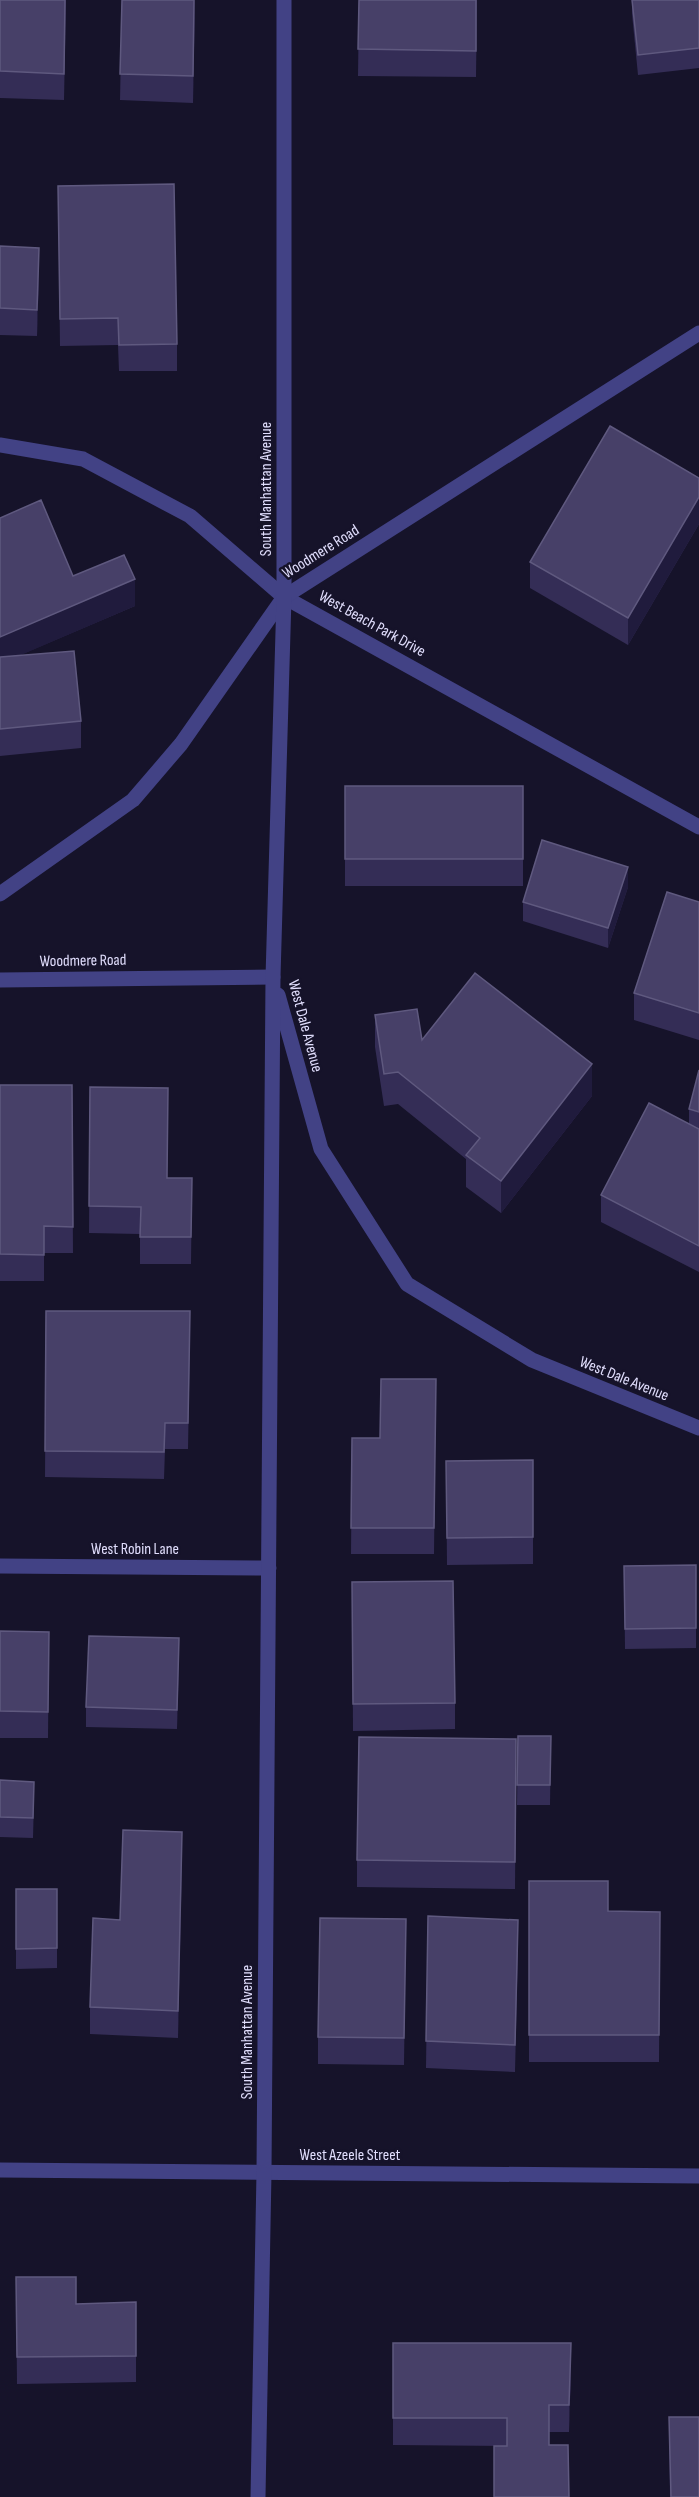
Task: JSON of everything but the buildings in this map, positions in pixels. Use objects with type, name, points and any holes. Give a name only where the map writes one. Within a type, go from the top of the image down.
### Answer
[{"type":"street","name":"South Manhattan Avenue","points":[[273,977],[284,597],[284,0]]},
{"type":"street","name":"Woodmere Road","points":[[0,894],[133,800],[181,744],[284,597],[699,333]]},
{"type":"street","name":"West Beach Park Drive","points":[[0,445],[84,459],[190,516],[284,597],[699,827]]},
{"type":"street","name":"Woodmere Road","points":[[0,980],[273,977]]},
{"type":"street","name":"West Dale Avenue","points":[[273,977],[321,1149],[407,1284],[532,1360],[699,1428]]},
{"type":"street","name":"West Dale Avenue","points":[[269,1568],[273,977]]},
{"type":"street","name":"West Robin Lane","points":[[0,1566],[269,1568]]},
{"type":"street","name":"South Manhattan Avenue","points":[[258,2497],[264,2172],[269,1568]]},
{"type":"street","name":"West Azeele Street","points":[[0,2170],[699,2176]]}]
